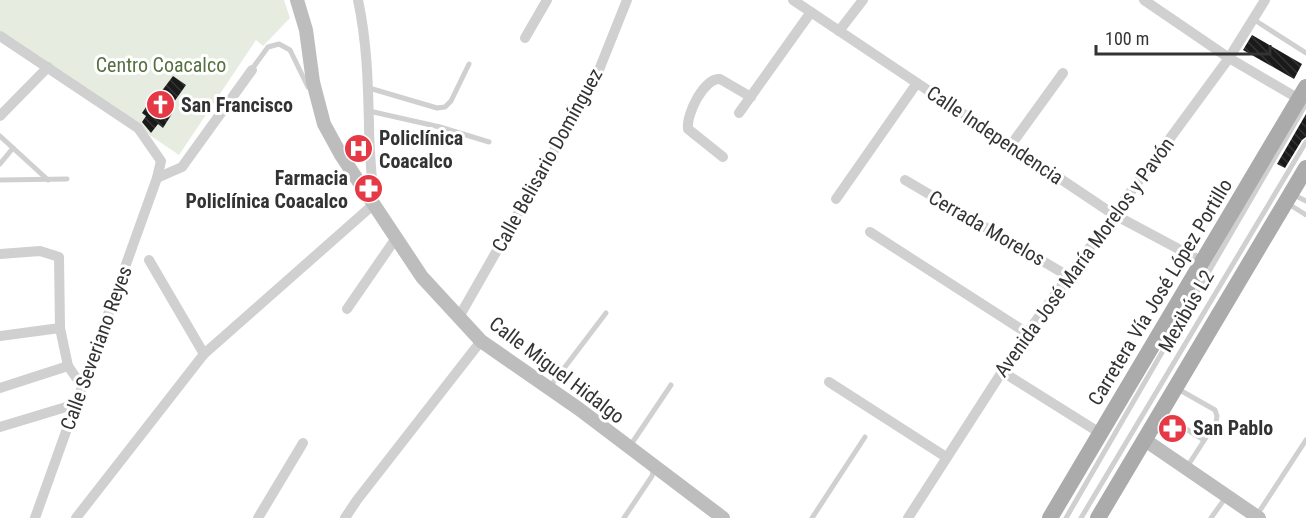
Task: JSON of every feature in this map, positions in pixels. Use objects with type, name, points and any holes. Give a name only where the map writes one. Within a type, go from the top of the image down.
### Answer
[{"type":"main road","name":"Carretera Vía José López Portillo","points":[[1050,518],[1304,97]]},
{"type":"main road","points":[[1098,518],[1306,168]]},
{"type":"street","name":"Calle Miguel Hidalgo","points":[[297,0],[306,30],[313,82],[324,123],[341,155],[422,277],[481,341],[549,388],[723,518]]},
{"type":"street","points":[[76,518],[204,354],[374,204],[365,31],[358,0]]},
{"type":"street","points":[[525,38],[547,0]]},
{"type":"street","name":"Calle Belisario Domínguez","points":[[459,317],[597,75],[627,0]]},
{"type":"street","name":"Calle Independencia","points":[[793,0],[1113,214],[1203,262]]},
{"type":"street","points":[[839,31],[863,0]]},
{"type":"street","points":[[1144,0],[1229,58],[1304,97]]},
{"type":"street","name":"Avenida José María Morelos y Pavón","points":[[908,518],[1027,333],[1229,58],[1265,0]]},
{"type":"street","points":[[739,113],[811,12]]},
{"type":"street","name":"Calle Severiano Reyes","points":[[0,36],[138,128],[161,161],[158,178],[35,518]]},
{"type":"street","points":[[0,116],[48,67]]},
{"type":"street","points":[[158,178],[182,167],[252,69]]},
{"type":"street","points":[[1011,145],[1063,73]]},
{"type":"street","points":[[723,157],[688,129],[689,113],[709,83],[715,79],[720,79],[751,97]]},
{"type":"street","points":[[837,199],[917,83]]},
{"type":"street","name":"Cerrada Morelos","points":[[905,180],[1068,276]]},
{"type":"street","points":[[870,232],[1027,333]]},
{"type":"street","points":[[347,309],[396,238]]},
{"type":"street","points":[[0,254],[40,251],[59,257],[60,328],[68,366],[82,387]]},
{"type":"street","points":[[149,260],[204,354]]},
{"type":"street","points":[[3,337],[60,328]]},
{"type":"street","points":[[345,518],[481,341]]},
{"type":"street","points":[[0,388],[68,366]]},
{"type":"street","points":[[1001,371],[1100,433]]},
{"type":"street","points":[[829,382],[946,457]]},
{"type":"street","points":[[0,427],[76,404]]},
{"type":"street","points":[[1145,440],[1258,517]]},
{"type":"street","points":[[258,518],[303,443]]},
{"type":"lane","points":[[1253,19],[1306,53]]},
{"type":"lane","points":[[252,69],[268,47],[279,44],[286,47],[290,50],[320,109]]},
{"type":"lane","points":[[369,88],[438,108],[446,107],[469,64]]},
{"type":"lane","name":"Mexibús L2","points":[[1066,518],[1304,97]]},
{"type":"lane","points":[[369,111],[440,127],[489,142]]},
{"type":"lane","points":[[0,136],[48,180]]},
{"type":"lane","name":"Mexibús L2","points":[[1081,518],[1306,142]]},
{"type":"lane","points":[[0,164],[13,148]]},
{"type":"lane","points":[[0,180],[67,179]]},
{"type":"lane","points":[[1288,198],[1306,201]]},
{"type":"lane","points":[[1288,198],[1306,215]]},
{"type":"lane","points":[[549,388],[606,313]]},
{"type":"lane","points":[[629,447],[671,385]]},
{"type":"lane","points":[[1175,388],[1215,410],[1217,416],[1216,422],[1186,468]]},
{"type":"lane","points":[[1160,413],[1204,440]]},
{"type":"lane","points":[[812,518],[865,437]]},
{"type":"lane","points":[[1258,517],[1306,440]]},
{"type":"lane","points":[[624,518],[652,476],[654,466]]},
{"type":"lane","points":[[1211,518],[1227,496]]},
{"type":"green space","name":"Centro Coacalco","points":[[0,0],[284,0],[290,18],[263,46],[256,40],[179,155],[0,33]]},
{"type":"building","points":[[1252,35],[1302,64],[1294,79],[1243,50]]},
{"type":"building","name":"San Francisco","points":[[173,76],[186,85],[169,109],[173,112],[163,128],[158,124],[151,133],[142,122],[146,116],[142,113],[152,98],[155,100]]},
{"type":"building","points":[[1306,114],[1306,137],[1285,168],[1277,164]]},
{"type":"place","name":"San Francisco","points":[[160,105]]},
{"type":"place","name":"Policlínica Coacalco","points":[[358,149]]},
{"type":"place","name":"Farmacia Policlínica Coacalco","points":[[369,189]]},
{"type":"place","name":"San Pablo","points":[[1172,428]]}]
